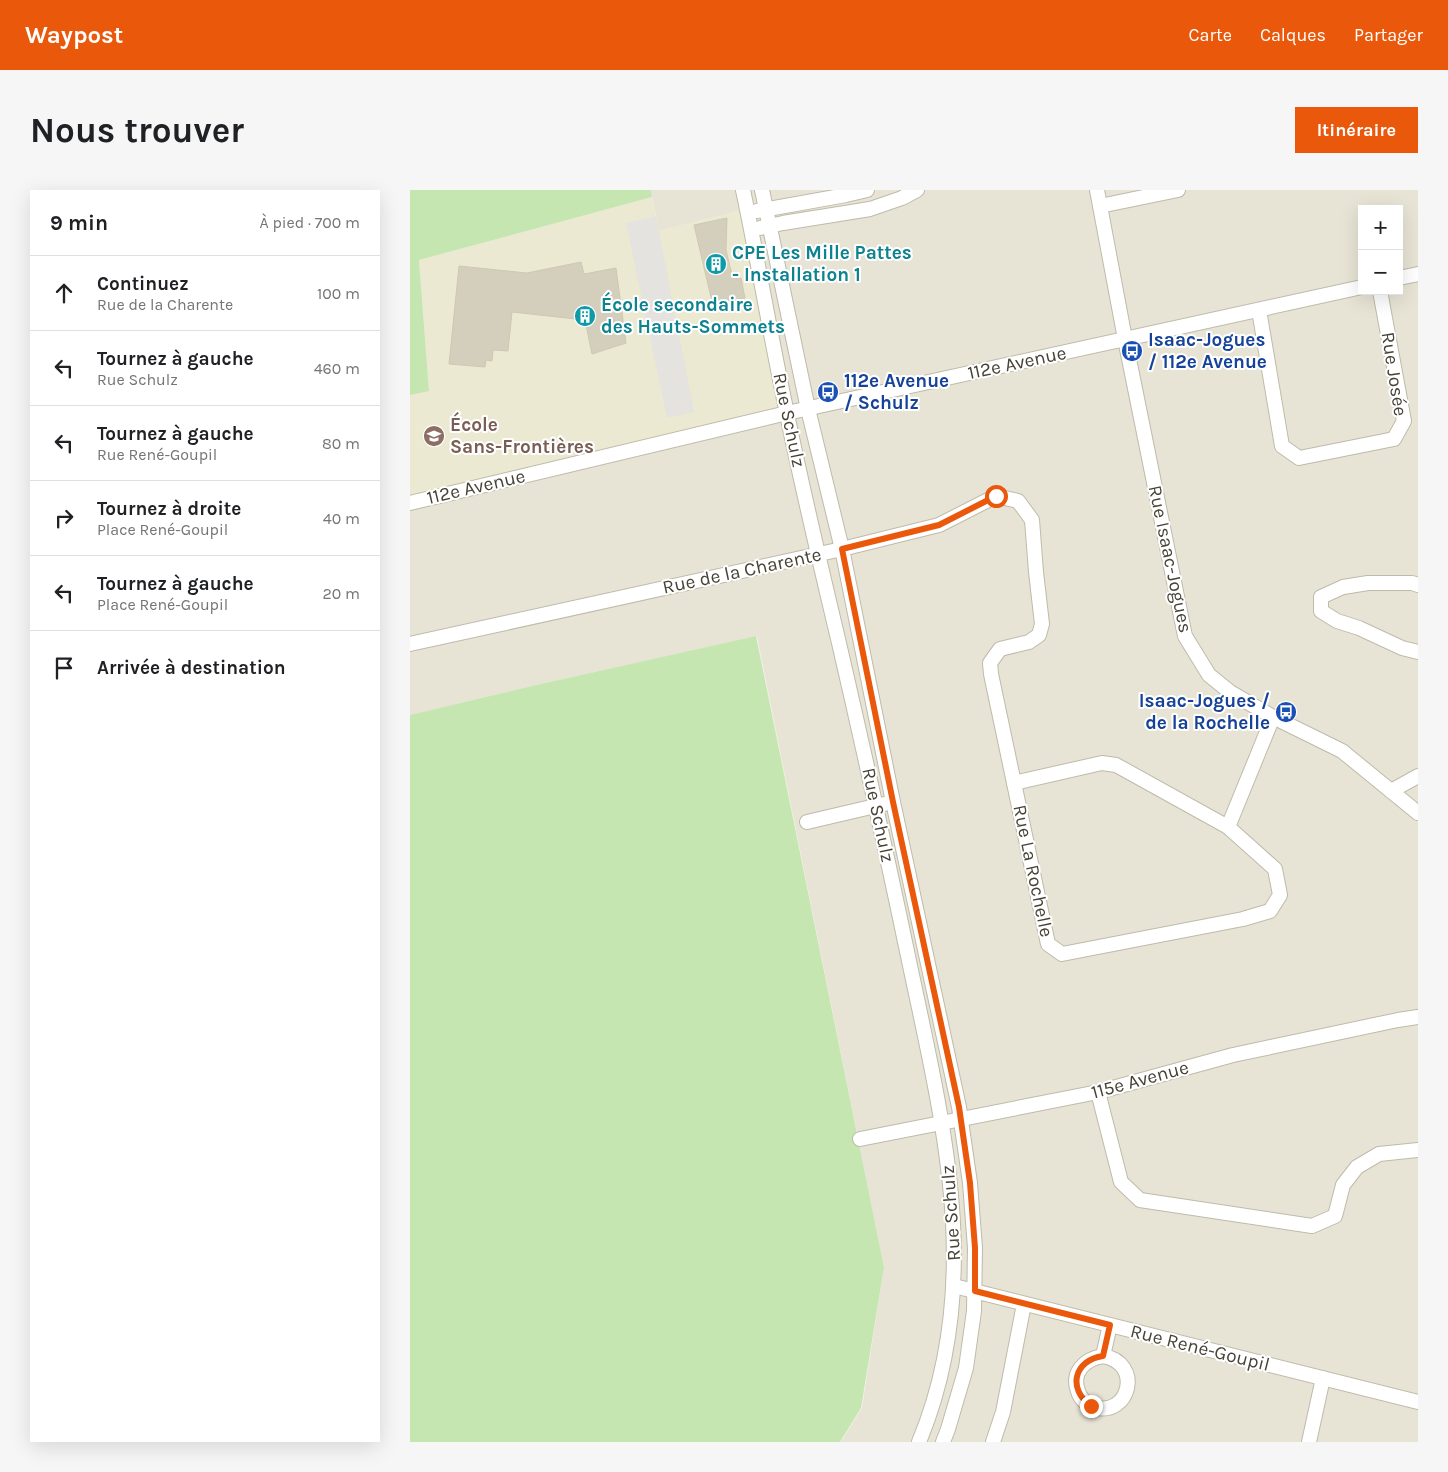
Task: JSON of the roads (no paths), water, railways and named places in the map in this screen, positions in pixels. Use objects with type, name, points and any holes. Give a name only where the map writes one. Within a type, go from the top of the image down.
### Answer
[{"type":"street","name":"Rue Schulz","points":[[744,190],[787,413],[876,806],[935,1084],[950,1179],[955,1243],[952,1313],[946,1360],[929,1418],[919,1442]]},
{"type":"street","name":"Rue Schulz","points":[[762,190],[808,409],[842,549],[893,802],[961,1118],[970,1183],[975,1248],[974,1311],[966,1368],[943,1442]]},
{"type":"street","points":[[748,213],[866,190]]},
{"type":"street","points":[[752,230],[870,210],[917,190]]},
{"type":"street","name":"Rue Isaac-Jogues","points":[[1097,190],[1185,636],[1209,675],[1230,692],[1272,717],[1342,751],[1418,813]]},
{"type":"street","points":[[1100,206],[1178,190]]},
{"type":"street","points":[[1403,277],[1418,274]]},
{"type":"street","name":"112e Avenue","points":[[410,503],[787,413],[1358,288]]},
{"type":"street","name":"Rue Josée","points":[[1260,310],[1282,446],[1299,458],[1394,440],[1404,421],[1381,295]]},
{"type":"street","points":[[769,324],[790,321]]},
{"type":"street","name":"Rue de la Charente","points":[[410,644],[842,549],[939,525],[996,496],[1018,501],[1032,520],[1042,624],[1039,635],[1029,642],[1000,649],[990,663],[1014,782]]},
{"type":"street","points":[[1418,585],[1412,583],[1368,583],[1343,587],[1321,597],[1321,612],[1337,621],[1359,628],[1402,648],[1418,652]]},
{"type":"street","points":[[1228,827],[1272,717]]},
{"type":"street","name":"Rue La Rochelle","points":[[1102,763],[1116,765],[1228,827],[1275,869],[1280,895],[1270,912],[1243,919],[1062,954],[1048,944],[1014,782],[1102,763]]},
{"type":"street","points":[[1391,791],[1418,776]]},
{"type":"street","points":[[807,822],[893,802]]},
{"type":"street","name":"115e Avenue","points":[[860,1139],[1098,1092],[1233,1055],[1418,1017]]},
{"type":"street","points":[[1098,1092],[1121,1182],[1140,1200],[1312,1226],[1336,1216],[1343,1185],[1357,1166],[1379,1154],[1418,1150]]},
{"type":"street","name":"Rue René-Goupil","points":[[954,1286],[1418,1402]]},
{"type":"street","points":[[993,1442],[1002,1412],[1024,1304]]},
{"type":"street","points":[[1103,1356],[1110,1325]]},
{"type":"street","points":[[1309,1442],[1323,1378]]},
{"type":"place","name":"CPE Les Mille Pattes - Installation 1","points":[[716,264]]},
{"type":"place","name":"École secondaire des Hauts-Sommets","points":[[585,316]]},
{"type":"place","name":"Isaac-Jogues / 112e Avenue","points":[[1132,351]]},
{"type":"place","name":"112e Avenue / Schulz","points":[[828,392]]},
{"type":"place","name":"École Sans-Frontières","points":[[434,436]]},
{"type":"place","name":"Isaac-Jogues / de la Rochelle","points":[[1286,712]]}]
